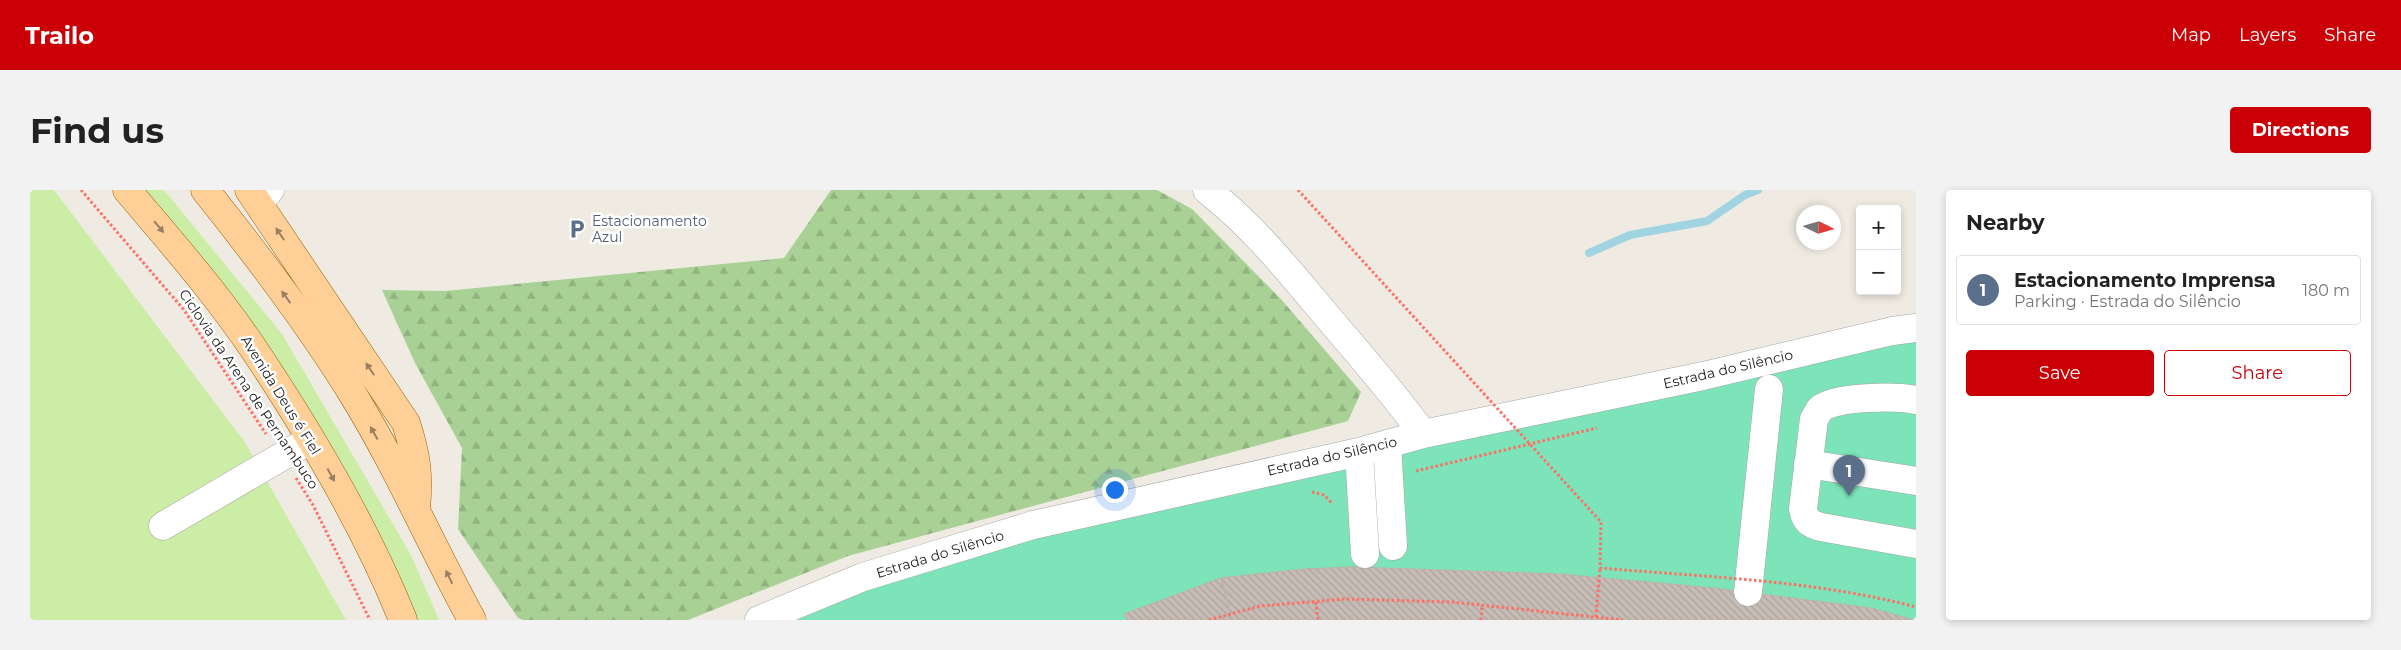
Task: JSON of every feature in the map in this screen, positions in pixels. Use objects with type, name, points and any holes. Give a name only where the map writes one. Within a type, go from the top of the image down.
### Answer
[{"type":"main road","name":"Avenida Deus é Fiel","points":[[127,190],[185,259],[254,350],[310,440],[358,525],[404,620]]},
{"type":"main road","points":[[205,190],[300,315],[352,393],[416,510],[472,620]]},
{"type":"main road","points":[[260,194],[406,423],[415,450],[419,478],[416,510]]},
{"type":"street","points":[[1208,190],[1239,217],[1271,251],[1388,388],[1423,434]]},
{"type":"street","name":"Estrada do Silêncio","points":[[759,620],[863,577],[1033,526],[1359,452],[1423,434],[1703,376],[1892,331],[1916,328]]},
{"type":"street","points":[[1748,592],[1769,389]]},
{"type":"street","points":[[1916,400],[1905,398],[1870,398],[1833,403],[1820,409],[1814,419],[1803,509],[1805,517],[1811,524],[1916,544]]},
{"type":"street","points":[[163,526],[310,440]]},
{"type":"street","points":[[1365,554],[1387,444]]},
{"type":"street","points":[[1359,452],[1393,546]]},
{"type":"street","points":[[1808,464],[1916,481]]},
{"type":"path","name":"Ciclovia da Arena de Pernambuco","points":[[81,190],[184,310],[313,505],[370,620]]},
{"type":"path","points":[[1298,190],[1601,522],[1596,617]]},
{"type":"path","points":[[1309,493],[1324,495],[1331,502],[1404,489],[1409,476],[1421,468],[1602,427]]},
{"type":"path","points":[[1600,568],[1753,580],[1876,596],[1916,607]]},
{"type":"path","points":[[1209,620],[1260,606],[1345,599],[1452,602],[1623,620]]},
{"type":"path","points":[[1316,602],[1318,620]]},
{"type":"path","points":[[1481,620],[1482,606]]},
{"type":"green space","points":[[30,190],[54,190],[244,441],[346,620],[30,620]]},
{"type":"green space","points":[[134,190],[164,190],[282,334],[411,555],[439,620],[399,620],[298,418]]},
{"type":"green space","points":[[831,190],[1157,190],[1192,209],[1280,298],[1361,392],[1348,421],[848,556],[688,620],[523,620],[518,618],[458,529],[462,448],[415,363],[382,290],[445,291],[784,258]]},
{"type":"green space","points":[[1916,328],[1916,620],[759,620],[863,577]]},
{"type":"building","points":[[1353,567],[1559,574],[1713,588],[1871,608],[1914,620],[1232,620],[1221,578],[1304,569]]},
{"type":"building","points":[[1221,578],[1232,620],[1127,620],[1124,614]]},
{"type":"waterway","points":[[1589,253],[1630,235],[1707,221],[1745,195],[1758,190]]},
{"type":"place","name":"Estacionamento Azul","points":[[577,229]]},
{"type":"place","name":"Estacionamento Imprensa","points":[[1849,496]]}]
